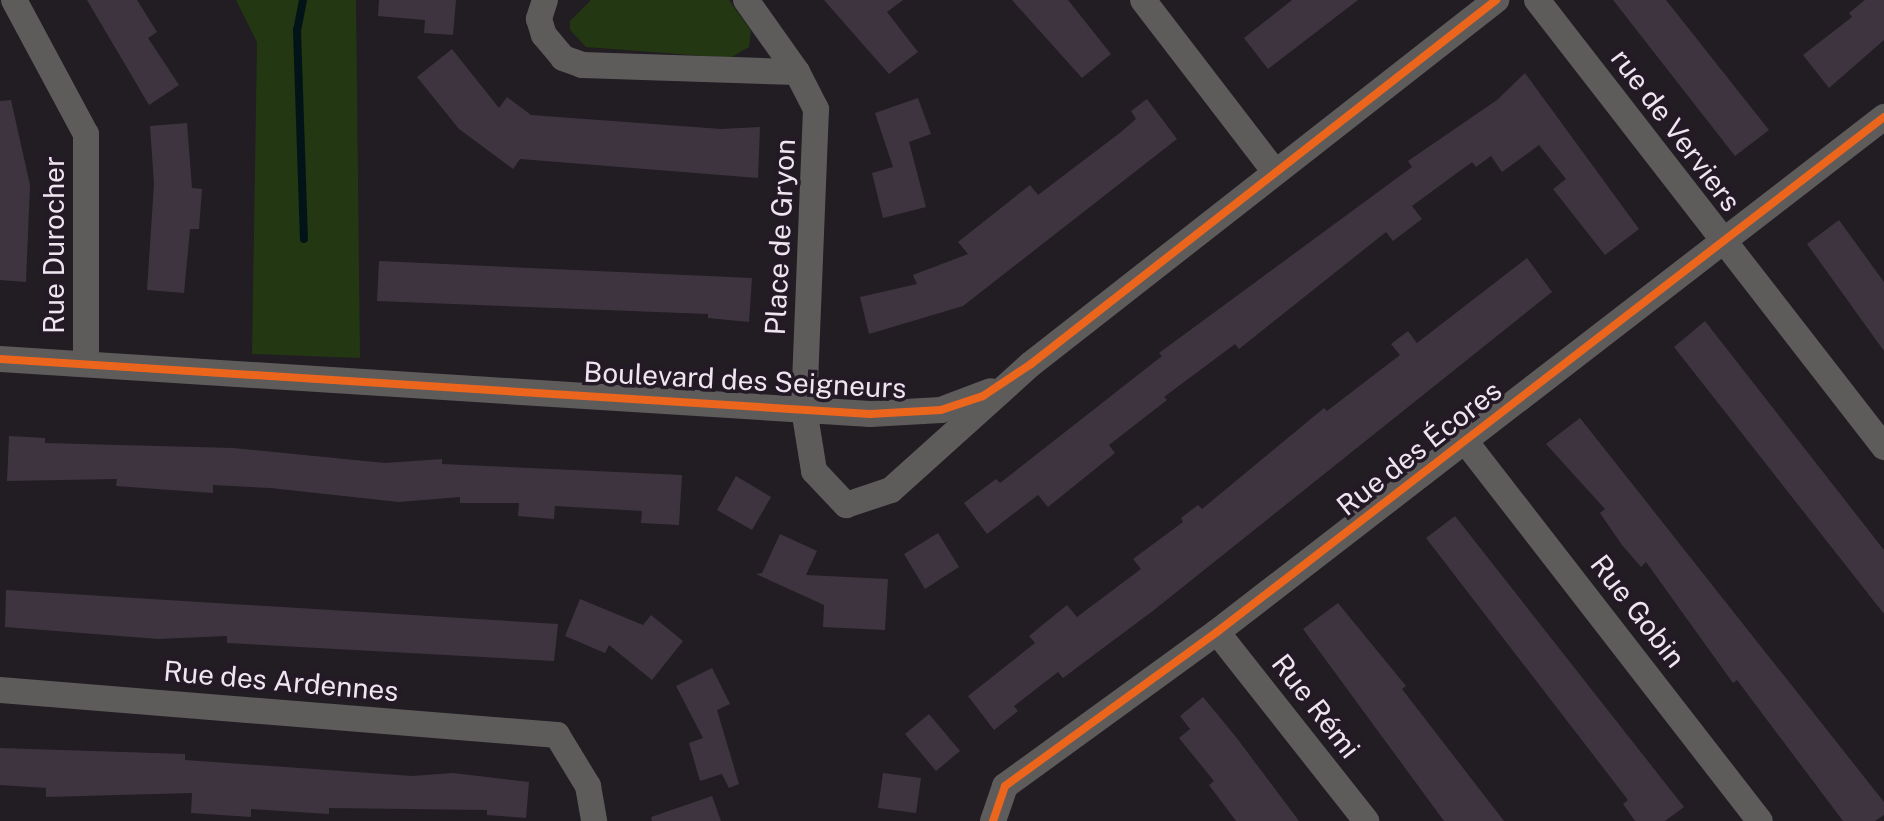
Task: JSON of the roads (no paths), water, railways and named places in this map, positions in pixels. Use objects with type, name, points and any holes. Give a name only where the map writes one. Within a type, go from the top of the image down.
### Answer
[{"type":"street","name":"Rue Durocher","points":[[14,0],[86,134],[86,364]]},
{"type":"street","points":[[545,0],[539,19],[544,35],[563,58],[582,65],[797,72]]},
{"type":"street","name":"Place de Gryon","points":[[746,0],[797,72],[816,109],[818,149],[804,409]]},
{"type":"street","points":[[1143,0],[1275,172]]},
{"type":"street","name":"Boulevard des Seigneurs","points":[[804,409],[814,471],[846,505],[891,490],[1031,364],[1496,0]]},
{"type":"street","name":"rue de Verviers","points":[[1537,0],[1722,244],[1884,447]]},
{"type":"street","name":"Rue des Écores","points":[[993,821],[1005,786],[1217,632],[1884,117]]},
{"type":"street","name":"Boulevard des Seigneurs","points":[[0,359],[870,414],[941,410],[983,396],[1031,364]]},
{"type":"street","name":"Rue Gobin","points":[[1465,441],[1760,821]]},
{"type":"street","name":"Rue Rémi","points":[[1217,632],[1366,821]]},
{"type":"street","name":"Rue des Ardennes","points":[[0,690],[557,735],[588,786],[594,821]]},
{"type":"waterway","points":[[303,0],[297,30],[304,239]]}]
